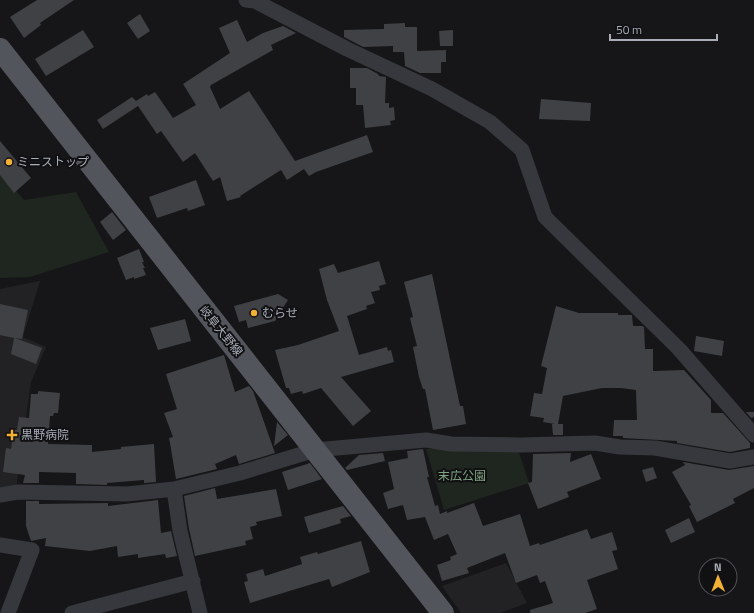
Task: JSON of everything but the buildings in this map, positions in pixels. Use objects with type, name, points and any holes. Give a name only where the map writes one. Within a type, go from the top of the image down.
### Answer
[{"type":"main road","name":"岐阜大野線","points":[[3,61],[316,450],[443,613]]},
{"type":"street","points":[[246,0],[255,1],[346,50],[432,89],[490,122],[522,150],[545,217],[679,349],[754,435]]},
{"type":"street","points":[[0,495],[18,492],[126,494],[174,489],[240,473],[316,450],[426,440],[451,444],[521,445],[595,443],[620,447],[655,448],[730,461],[754,457]]},
{"type":"street","points":[[174,489],[180,531],[200,613]]},
{"type":"street","points":[[0,545],[32,550],[8,613]]},
{"type":"street","points":[[72,613],[193,581]]},
{"type":"shaded area","name":"黒野病院","points":[[40,281],[23,337],[46,347],[31,382],[16,489],[0,492],[0,289]]},
{"type":"shaded area","points":[[506,563],[527,603],[500,613],[461,613],[442,586]]},
{"type":"green space","points":[[0,172],[24,200],[76,192],[109,252],[30,277],[0,278]]},
{"type":"green space","name":"末広公園","points":[[426,449],[518,449],[529,483],[444,510]]},
{"type":"place","name":"ミニストップ","points":[[9,162]]},
{"type":"place","name":"むらせ","points":[[254,313]]},
{"type":"place","name":"黒野病院","points":[[12,435]]}]
